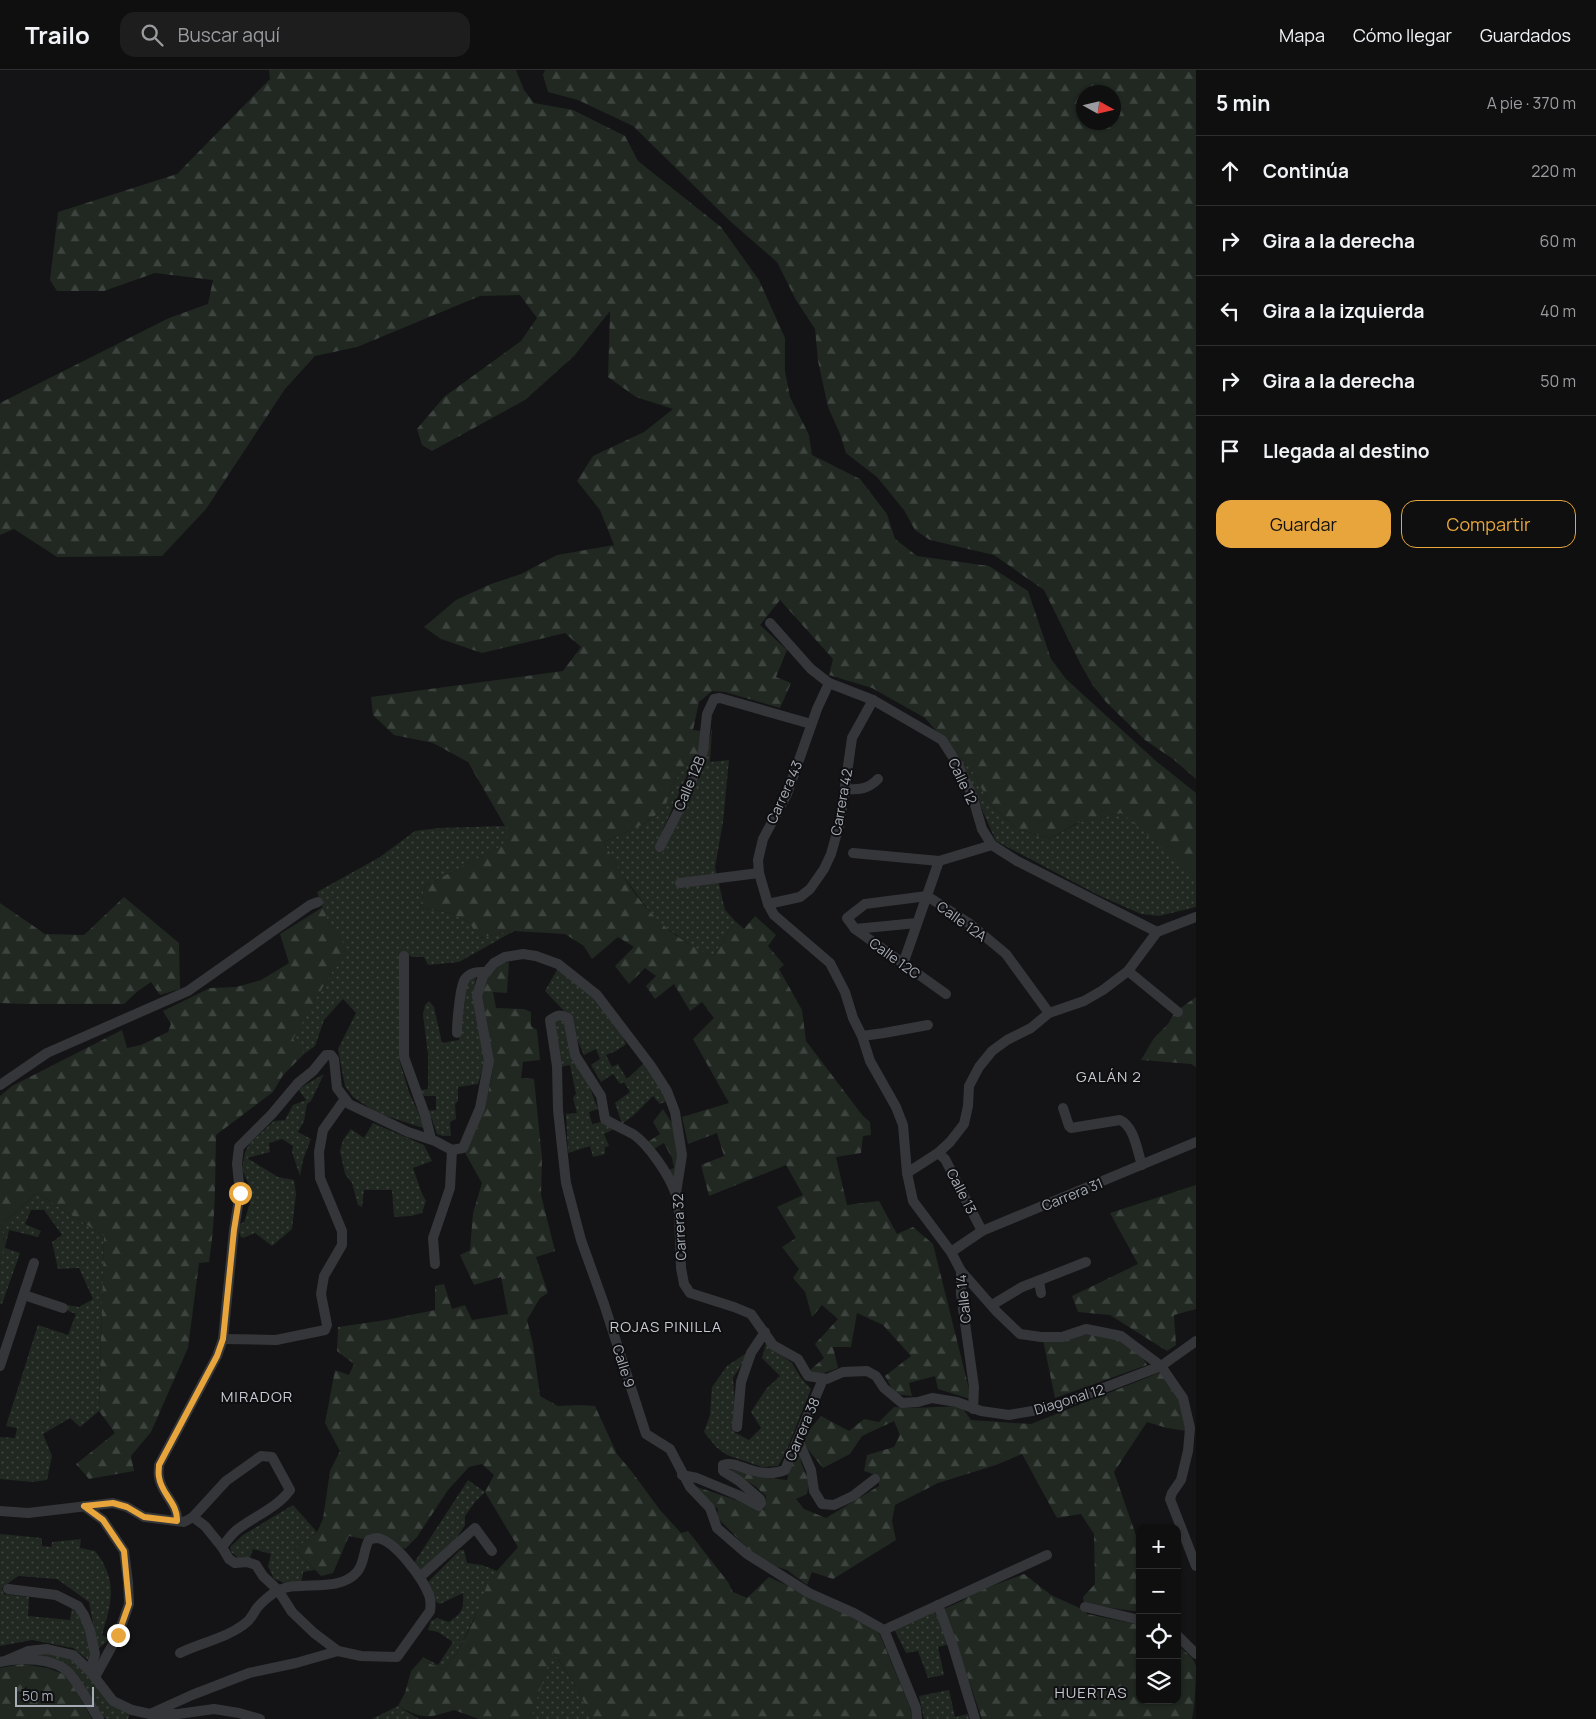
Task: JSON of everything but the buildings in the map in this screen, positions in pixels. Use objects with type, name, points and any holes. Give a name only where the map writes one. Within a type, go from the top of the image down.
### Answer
[{"type":"street","name":"Calle 12","points":[[770,623],[811,670],[829,683],[873,700],[942,740],[958,765],[972,795],[982,829],[992,845],[1017,861],[1157,932]]},
{"type":"street","name":"Carrera 43","points":[[768,904],[759,873],[758,860],[763,839],[787,794],[811,724],[829,683]]},
{"type":"street","name":"Calle 12B","points":[[660,847],[686,794],[703,751],[707,714],[714,699],[720,698],[811,724]]},
{"type":"street","name":"Carrera 42","points":[[768,904],[800,897],[810,889],[824,869],[831,854],[840,822],[852,738],[873,700]]},
{"type":"street","points":[[846,789],[860,790],[870,787],[878,779]]},
{"type":"street","points":[[853,853],[939,861],[992,845]]},
{"type":"street","points":[[903,964],[939,861]]},
{"type":"street","points":[[680,883],[759,873]]},
{"type":"street","name":"Calle 12A","points":[[847,918],[865,904],[927,896],[970,924],[1006,954],[1049,1013]]},
{"type":"street","points":[[0,1085],[47,1052],[188,992],[310,905],[318,902]]},
{"type":"street","points":[[768,904],[774,915],[830,963],[845,992],[870,1061],[896,1107],[903,1125],[908,1173],[938,1153],[950,1142],[964,1124],[968,1106],[969,1086],[979,1067],[992,1051],[1006,1040],[1031,1028],[1049,1013],[1084,1001],[1103,990],[1128,971],[1157,932],[1196,918]]},
{"type":"street","name":"Calle 12C","points":[[847,918],[855,929],[946,994]]},
{"type":"street","points":[[855,929],[917,923]]},
{"type":"street","name":"Carrera 32","points":[[452,1150],[463,1148],[480,1108],[489,1061],[477,996],[483,976],[494,963],[506,957],[523,954],[536,956],[558,964],[597,995],[667,1090],[675,1112],[682,1155],[676,1193],[679,1213],[681,1268],[684,1284],[690,1293],[752,1314],[773,1345],[798,1359],[808,1376],[823,1379]]},
{"type":"street","points":[[404,956],[404,1057],[425,1115],[431,1139]]},
{"type":"street","points":[[1128,971],[1178,1012]]},
{"type":"street","points":[[457,1033],[464,979],[473,972],[487,972]]},
{"type":"street","name":"Calle 9","points":[[676,1193],[670,1179],[652,1153],[634,1134],[617,1127],[605,1119],[601,1096],[575,1055],[568,1018],[557,1015],[550,1020],[557,1066],[558,1110],[566,1183],[581,1240],[646,1434],[670,1449],[690,1487],[710,1508],[718,1528],[747,1554],[809,1593],[854,1612],[884,1630]]},
{"type":"street","points":[[862,1036],[884,1034],[928,1024]]},
{"type":"street","points":[[177,1521],[177,1511],[159,1478],[159,1465],[217,1356],[223,1339],[234,1230],[240,1193],[237,1164],[238,1147],[272,1114],[298,1082],[313,1072],[326,1055],[331,1055],[334,1059],[338,1088],[349,1104],[408,1132],[431,1139],[452,1150],[450,1188],[432,1238],[435,1264]]},
{"type":"street","points":[[223,1339],[276,1340],[325,1330],[327,1325],[321,1294],[324,1276],[342,1244],[342,1231],[320,1178],[319,1152],[323,1130],[346,1099]]},
{"type":"street","points":[[1063,1108],[1071,1128],[1120,1120],[1126,1123],[1130,1129],[1142,1165]]},
{"type":"street","name":"Carrera 31","points":[[951,1252],[982,1231],[1196,1142]]},
{"type":"street","name":"Calle 13","points":[[938,1153],[946,1159],[982,1231]]},
{"type":"street","name":"Calle 14","points":[[908,1173],[913,1202],[951,1252],[961,1271],[962,1294],[974,1387],[973,1409]]},
{"type":"street","points":[[992,1305],[1022,1287],[1086,1262]]},
{"type":"street","points":[[0,1366],[34,1263]]},
{"type":"street","points":[[961,1271],[1020,1334],[1041,1338],[1062,1337],[1086,1329],[1121,1336],[1162,1366],[1183,1398],[1190,1428],[1188,1451],[1181,1480],[1170,1499],[1196,1566]]},
{"type":"street","points":[[1038,1281],[1041,1293]]},
{"type":"street","points":[[24,1295],[63,1308]]},
{"type":"street","points":[[737,1427],[741,1382],[751,1354],[765,1332]]},
{"type":"street","name":"Diagonal 12","points":[[973,1409],[1009,1415],[1062,1404],[1162,1366],[1196,1341]]},
{"type":"street","points":[[823,1379],[843,1372],[867,1371],[876,1376],[884,1388],[902,1403],[918,1402],[932,1398],[957,1402],[973,1409]]},
{"type":"street","name":"Carrera 38","points":[[682,1475],[697,1478],[759,1506],[761,1503],[760,1499],[739,1481],[723,1471],[723,1465],[729,1463],[754,1471],[776,1474],[785,1470],[823,1379]]},
{"type":"street","points":[[798,1440],[811,1470],[814,1491],[822,1504],[834,1505],[853,1496],[875,1479]]},
{"type":"street","points":[[0,1511],[28,1514],[113,1503],[127,1507],[144,1517],[184,1522],[192,1517],[226,1481],[261,1456],[272,1458],[290,1490],[264,1513],[237,1530],[222,1547]]},
{"type":"street","points":[[84,1506],[103,1520],[124,1551],[128,1582],[129,1604],[118,1635],[93,1674]]},
{"type":"street","points":[[180,1653],[194,1646],[218,1639],[236,1629],[248,1621],[258,1607],[278,1590],[336,1584],[350,1577],[357,1572],[361,1565],[369,1540],[377,1538],[389,1544],[420,1577],[431,1603],[430,1610],[397,1657],[361,1656],[338,1651],[314,1633],[292,1612],[278,1590],[263,1576],[256,1565],[248,1562],[235,1563],[229,1559],[205,1526],[192,1517]]},
{"type":"street","points":[[420,1577],[475,1528],[492,1551]]},
{"type":"street","points":[[917,1719],[916,1708],[884,1630],[1046,1555]]},
{"type":"street","points":[[8,1589],[56,1595],[78,1606],[84,1614],[90,1630],[95,1654],[93,1674]]},
{"type":"street","points":[[938,1605],[952,1642],[975,1719]]},
{"type":"street","points":[[1084,1607],[1136,1619]]},
{"type":"street","points":[[1181,1639],[1196,1654]]},
{"type":"street","points":[[4,1661],[28,1651],[47,1649],[73,1655],[93,1674],[113,1701],[132,1710],[150,1714],[178,1714],[214,1709],[260,1719]]},
{"type":"street","points":[[150,1714],[249,1673],[296,1663],[338,1651]]},
{"type":"street","points":[[4,1661],[49,1661],[68,1672],[99,1719]]},
{"type":"green space","points":[[269,70],[516,70],[524,90],[534,103],[573,110],[625,136],[638,161],[721,227],[759,280],[785,338],[785,371],[790,397],[809,435],[812,455],[860,479],[887,514],[895,539],[917,556],[989,566],[1028,591],[1051,659],[1066,679],[1156,761],[1196,793],[1196,877],[1122,813],[1077,823],[1049,839],[1016,828],[989,803],[973,772],[925,718],[872,688],[829,675],[833,659],[780,600],[760,625],[787,650],[776,677],[791,683],[780,708],[725,692],[712,691],[699,702],[693,730],[701,731],[699,755],[686,765],[672,785],[665,808],[644,824],[604,842],[624,878],[648,910],[677,936],[694,947],[713,956],[735,921],[744,929],[755,916],[776,935],[768,946],[784,965],[779,969],[802,1010],[806,1041],[863,1116],[870,1122],[871,1135],[863,1136],[861,1153],[836,1157],[847,1205],[879,1201],[897,1234],[913,1227],[933,1244],[971,1397],[967,1398],[938,1389],[935,1376],[909,1383],[912,1396],[895,1394],[885,1376],[911,1356],[883,1325],[857,1313],[851,1347],[833,1347],[838,1368],[821,1374],[809,1371],[824,1358],[815,1344],[838,1319],[822,1305],[812,1317],[805,1292],[793,1278],[799,1269],[782,1247],[796,1238],[777,1207],[803,1195],[786,1165],[709,1196],[701,1165],[724,1156],[717,1133],[688,1144],[682,1117],[729,1103],[693,1039],[714,1018],[702,1002],[690,1011],[674,984],[655,999],[646,986],[656,976],[645,968],[629,984],[615,966],[634,947],[618,937],[592,959],[584,946],[565,934],[513,931],[479,938],[469,922],[450,913],[420,908],[425,886],[501,846],[511,831],[505,826],[468,762],[433,743],[394,735],[373,715],[371,697],[563,671],[581,647],[565,633],[482,653],[441,639],[424,627],[456,600],[491,584],[521,574],[557,555],[614,545],[600,510],[577,481],[593,456],[644,432],[673,409],[636,397],[608,377],[610,311],[574,356],[525,400],[432,451],[422,445],[417,429],[444,397],[521,341],[537,318],[520,295],[480,296],[357,347],[315,356],[285,389],[206,509],[162,556],[57,557],[14,529],[0,535],[0,403],[169,318],[208,304],[213,280],[155,273],[104,291],[57,291],[50,280],[58,212],[177,174],[270,79]]},
{"type":"green space","points":[[545,70],[1196,70],[1196,779],[1173,759],[1145,740],[1106,702],[1092,684],[1080,663],[1044,590],[994,555],[930,540],[915,530],[904,510],[877,477],[846,453],[828,407],[818,361],[815,329],[796,300],[777,262],[731,222],[633,126],[578,100],[548,92],[543,75]]},
{"type":"green space","points":[[712,727],[710,762],[729,760],[723,822],[715,867],[725,910],[735,921],[713,956],[697,950],[657,921],[620,872],[604,842],[644,824],[665,808],[672,785],[686,765],[698,755],[690,768],[655,848],[662,853],[691,797],[706,757]]},
{"type":"green space","points":[[958,755],[973,772],[989,803],[1016,828],[1049,839],[1080,822],[1126,812],[1196,877],[1196,907],[1159,916],[1141,914],[1098,895],[996,841]]},
{"type":"green space","points":[[505,826],[512,831],[502,846],[425,886],[420,908],[450,913],[469,922],[480,938],[516,930],[459,962],[428,965],[424,957],[412,957],[404,952],[400,958],[399,1059],[409,1092],[426,1129],[377,1113],[353,1097],[345,1086],[338,1049],[356,1013],[343,999],[324,1020],[315,1046],[304,1054],[292,1039],[331,973],[349,952],[329,924],[317,892],[380,857],[415,831],[439,828]]},
{"type":"green space","points":[[124,897],[179,943],[180,989],[160,995],[151,982],[124,1004],[0,1003],[0,903],[45,934],[84,935]]},
{"type":"green space","points":[[323,907],[329,924],[350,952],[331,973],[293,1039],[304,1054],[283,1075],[273,1092],[216,1135],[215,1198],[209,1262],[199,1263],[188,1348],[151,1432],[131,1456],[134,1471],[89,1479],[76,1464],[115,1433],[99,1411],[104,1236],[37,1193],[1,1225],[5,1248],[0,1260],[0,1096],[12,1086],[122,1030],[127,1048],[141,1045],[168,1032],[171,1024],[163,1011],[210,988],[236,987],[261,980],[289,963],[280,934]]},
{"type":"green space","points":[[509,962],[507,993],[493,992],[496,1008],[524,1009],[531,1012],[531,1026],[537,1030],[540,1060],[523,1062],[521,1078],[534,1079],[542,1158],[541,1195],[555,1251],[536,1257],[548,1293],[540,1298],[527,1320],[533,1344],[540,1396],[558,1406],[595,1406],[617,1454],[660,1510],[681,1533],[688,1531],[728,1582],[733,1592],[747,1598],[769,1577],[854,1616],[879,1633],[910,1707],[912,1719],[592,1719],[577,1688],[553,1651],[532,1714],[528,1719],[479,1719],[454,1710],[425,1716],[398,1706],[405,1693],[411,1671],[421,1660],[443,1669],[456,1655],[473,1622],[489,1580],[518,1547],[485,1492],[494,1475],[482,1464],[469,1467],[448,1490],[417,1537],[405,1549],[380,1535],[363,1539],[349,1536],[333,1573],[321,1576],[295,1549],[317,1532],[323,1519],[330,1471],[340,1451],[325,1423],[335,1370],[349,1375],[354,1364],[337,1351],[338,1327],[435,1310],[435,1286],[444,1284],[452,1309],[465,1305],[472,1320],[508,1314],[501,1277],[474,1285],[460,1255],[470,1250],[473,1213],[482,1183],[465,1153],[483,1109],[493,1066],[491,1043],[482,1007],[482,995],[484,984],[492,971],[498,966]]},
{"type":"green space","points":[[558,968],[595,995],[620,1030],[626,1044],[606,1055],[612,1067],[618,1064],[627,1079],[644,1063],[668,1100],[660,1104],[653,1096],[622,1124],[615,1103],[630,1092],[624,1082],[620,1084],[613,1074],[601,1082],[591,1065],[600,1059],[596,1049],[584,1055],[565,1012],[545,991]]},
{"type":"green space","points":[[469,977],[476,978],[473,998],[485,1060],[478,1084],[458,1087],[458,1101],[455,1104],[456,1119],[450,1122],[451,1136],[443,1136],[437,1134],[432,1119],[425,1111],[436,1110],[436,1096],[424,1096],[421,1090],[428,1089],[428,1054],[423,1015],[425,1005],[429,1001],[434,1007],[442,1043],[459,1040],[461,1010]]},
{"type":"green space","points":[[1196,997],[1196,1067],[1191,1064],[1141,1060],[1154,1038],[1168,1024],[1175,1012]]},
{"type":"green space","points":[[563,1019],[598,1109],[589,1112],[592,1124],[606,1121],[614,1129],[604,1134],[609,1146],[605,1147],[605,1154],[593,1157],[590,1146],[568,1153],[566,1114],[577,1113],[573,1098],[576,1094],[570,1065],[560,1067],[552,1023]]},
{"type":"green space","points":[[324,1074],[311,1101],[307,1104],[304,1121],[298,1132],[311,1139],[303,1160],[300,1176],[292,1152],[293,1146],[282,1139],[269,1143],[270,1152],[247,1158],[278,1177],[294,1180],[296,1194],[292,1229],[272,1246],[255,1233],[243,1238],[240,1236],[238,1225],[244,1222],[250,1203],[248,1183],[242,1169],[245,1152],[250,1143],[274,1121],[285,1120],[293,1105],[306,1100],[298,1089]]},
{"type":"green space","points":[[663,1109],[675,1128],[679,1164],[675,1187],[668,1170],[674,1168],[672,1158],[664,1143],[652,1150],[648,1142],[660,1134],[653,1122]]},
{"type":"green space","points":[[373,1123],[424,1145],[432,1161],[413,1168],[426,1201],[422,1213],[394,1217],[392,1190],[364,1190],[362,1207],[358,1205],[352,1183],[345,1174],[340,1151],[343,1140],[351,1129],[364,1138]]},
{"type":"green space","points":[[1196,1185],[1196,1309],[1174,1315],[1176,1345],[1167,1351],[1110,1315],[1078,1312],[1072,1296],[1138,1264],[1110,1213]]},
{"type":"green space","points":[[37,1193],[104,1236],[99,1411],[80,1427],[70,1418],[43,1434],[52,1456],[47,1480],[32,1482],[0,1479],[0,1437],[15,1438],[17,1428],[6,1426],[38,1325],[68,1335],[76,1314],[68,1311],[67,1305],[79,1307],[93,1299],[79,1268],[58,1269],[52,1242],[62,1235],[44,1210],[31,1210],[25,1224],[41,1231],[38,1237],[9,1230],[5,1248],[1,1225]]},
{"type":"green space","points":[[5,1248],[20,1253],[2,1304],[0,1304],[0,1260]]},
{"type":"green space","points":[[1083,1334],[1120,1337],[1142,1357],[1147,1365],[1055,1398],[1043,1340]]},
{"type":"green space","points":[[766,1343],[792,1363],[801,1378],[811,1389],[786,1452],[778,1466],[762,1467],[727,1455],[716,1447],[704,1432],[710,1415],[712,1387],[727,1366],[745,1354],[745,1359],[733,1378],[736,1417],[734,1432],[749,1440],[761,1428],[751,1412],[766,1389],[780,1376],[762,1358]]},
{"type":"green space","points":[[1161,1372],[1179,1400],[1186,1431],[1147,1422],[1114,1472],[1136,1535],[1136,1611],[1084,1604],[1083,1597],[1095,1584],[1094,1534],[1081,1514],[1057,1518],[1022,1454],[996,1465],[938,1483],[895,1505],[892,1521],[896,1540],[833,1579],[812,1572],[807,1585],[787,1570],[768,1564],[747,1548],[717,1517],[718,1509],[694,1486],[736,1500],[755,1509],[764,1510],[766,1496],[755,1486],[732,1472],[731,1466],[752,1476],[787,1480],[790,1467],[800,1455],[801,1463],[809,1481],[807,1494],[796,1499],[804,1509],[826,1518],[879,1486],[879,1476],[864,1471],[867,1455],[894,1447],[900,1435],[894,1421],[862,1436],[850,1454],[823,1468],[802,1442],[821,1416],[849,1431],[864,1419],[879,1422],[894,1407],[961,1406],[971,1420],[1031,1424]]},
{"type":"green space","points":[[468,1480],[485,1492],[465,1516],[465,1525],[453,1544],[421,1571],[414,1563]]},
{"type":"green space","points":[[293,1505],[317,1532],[295,1549],[315,1570],[303,1572],[301,1585],[294,1586],[274,1579],[268,1566],[271,1554],[253,1549],[249,1561],[241,1560],[231,1552],[230,1547],[243,1535]]},
{"type":"green space","points":[[0,1534],[42,1538],[42,1546],[51,1547],[52,1542],[81,1539],[80,1548],[95,1551],[107,1572],[111,1592],[102,1635],[110,1639],[98,1649],[89,1602],[57,1579],[18,1576],[2,1588],[4,1594],[29,1597],[28,1616],[70,1620],[72,1608],[81,1616],[91,1647],[88,1660],[73,1648],[32,1640],[0,1646]]},
{"type":"green space","points":[[460,1550],[464,1550],[467,1563],[482,1565],[497,1571],[456,1655],[443,1669],[421,1660],[423,1657],[438,1665],[453,1642],[438,1632],[428,1630],[431,1621],[437,1618],[449,1622],[462,1610],[463,1593],[440,1604],[436,1602],[424,1586]]},
{"type":"green space","points":[[1024,1574],[1051,1595],[1084,1610],[1087,1614],[1136,1624],[1136,1704],[1181,1704],[1181,1648],[1193,1659],[1196,1666],[1195,1700],[1192,1719],[982,1719],[944,1609],[962,1601],[973,1593]]},
{"type":"green space","points":[[935,1612],[950,1644],[938,1647],[944,1675],[928,1678],[918,1651],[906,1653],[894,1629]]},
{"type":"green space","points":[[552,1650],[577,1688],[592,1719],[528,1719],[532,1714]]},
{"type":"green space","points":[[38,1651],[69,1658],[130,1713],[128,1719],[106,1719],[97,1711],[72,1673],[16,1655]]},
{"type":"green space","points":[[22,1664],[48,1668],[68,1676],[92,1719],[0,1719],[0,1668]]},
{"type":"green space","points":[[949,1690],[955,1717],[968,1714],[969,1719],[924,1719],[919,1696]]},
{"type":"green space","points":[[398,1706],[419,1719],[372,1719]]},
{"type":"district","name":"GALÁN 2","points":[[1109,1076]]},
{"type":"district","name":"ROJAS PINILLA","points":[[666,1326]]},
{"type":"district","name":"MIRADOR","points":[[257,1396]]},
{"type":"district","name":"HUERTAS","points":[[1091,1692]]},
{"type":"route","points":[[118,1635],[129,1604],[124,1551],[103,1520],[84,1506],[113,1503],[127,1507],[144,1517],[177,1521],[177,1511],[159,1478],[159,1465],[217,1356],[223,1339],[234,1230],[240,1193]]}]
